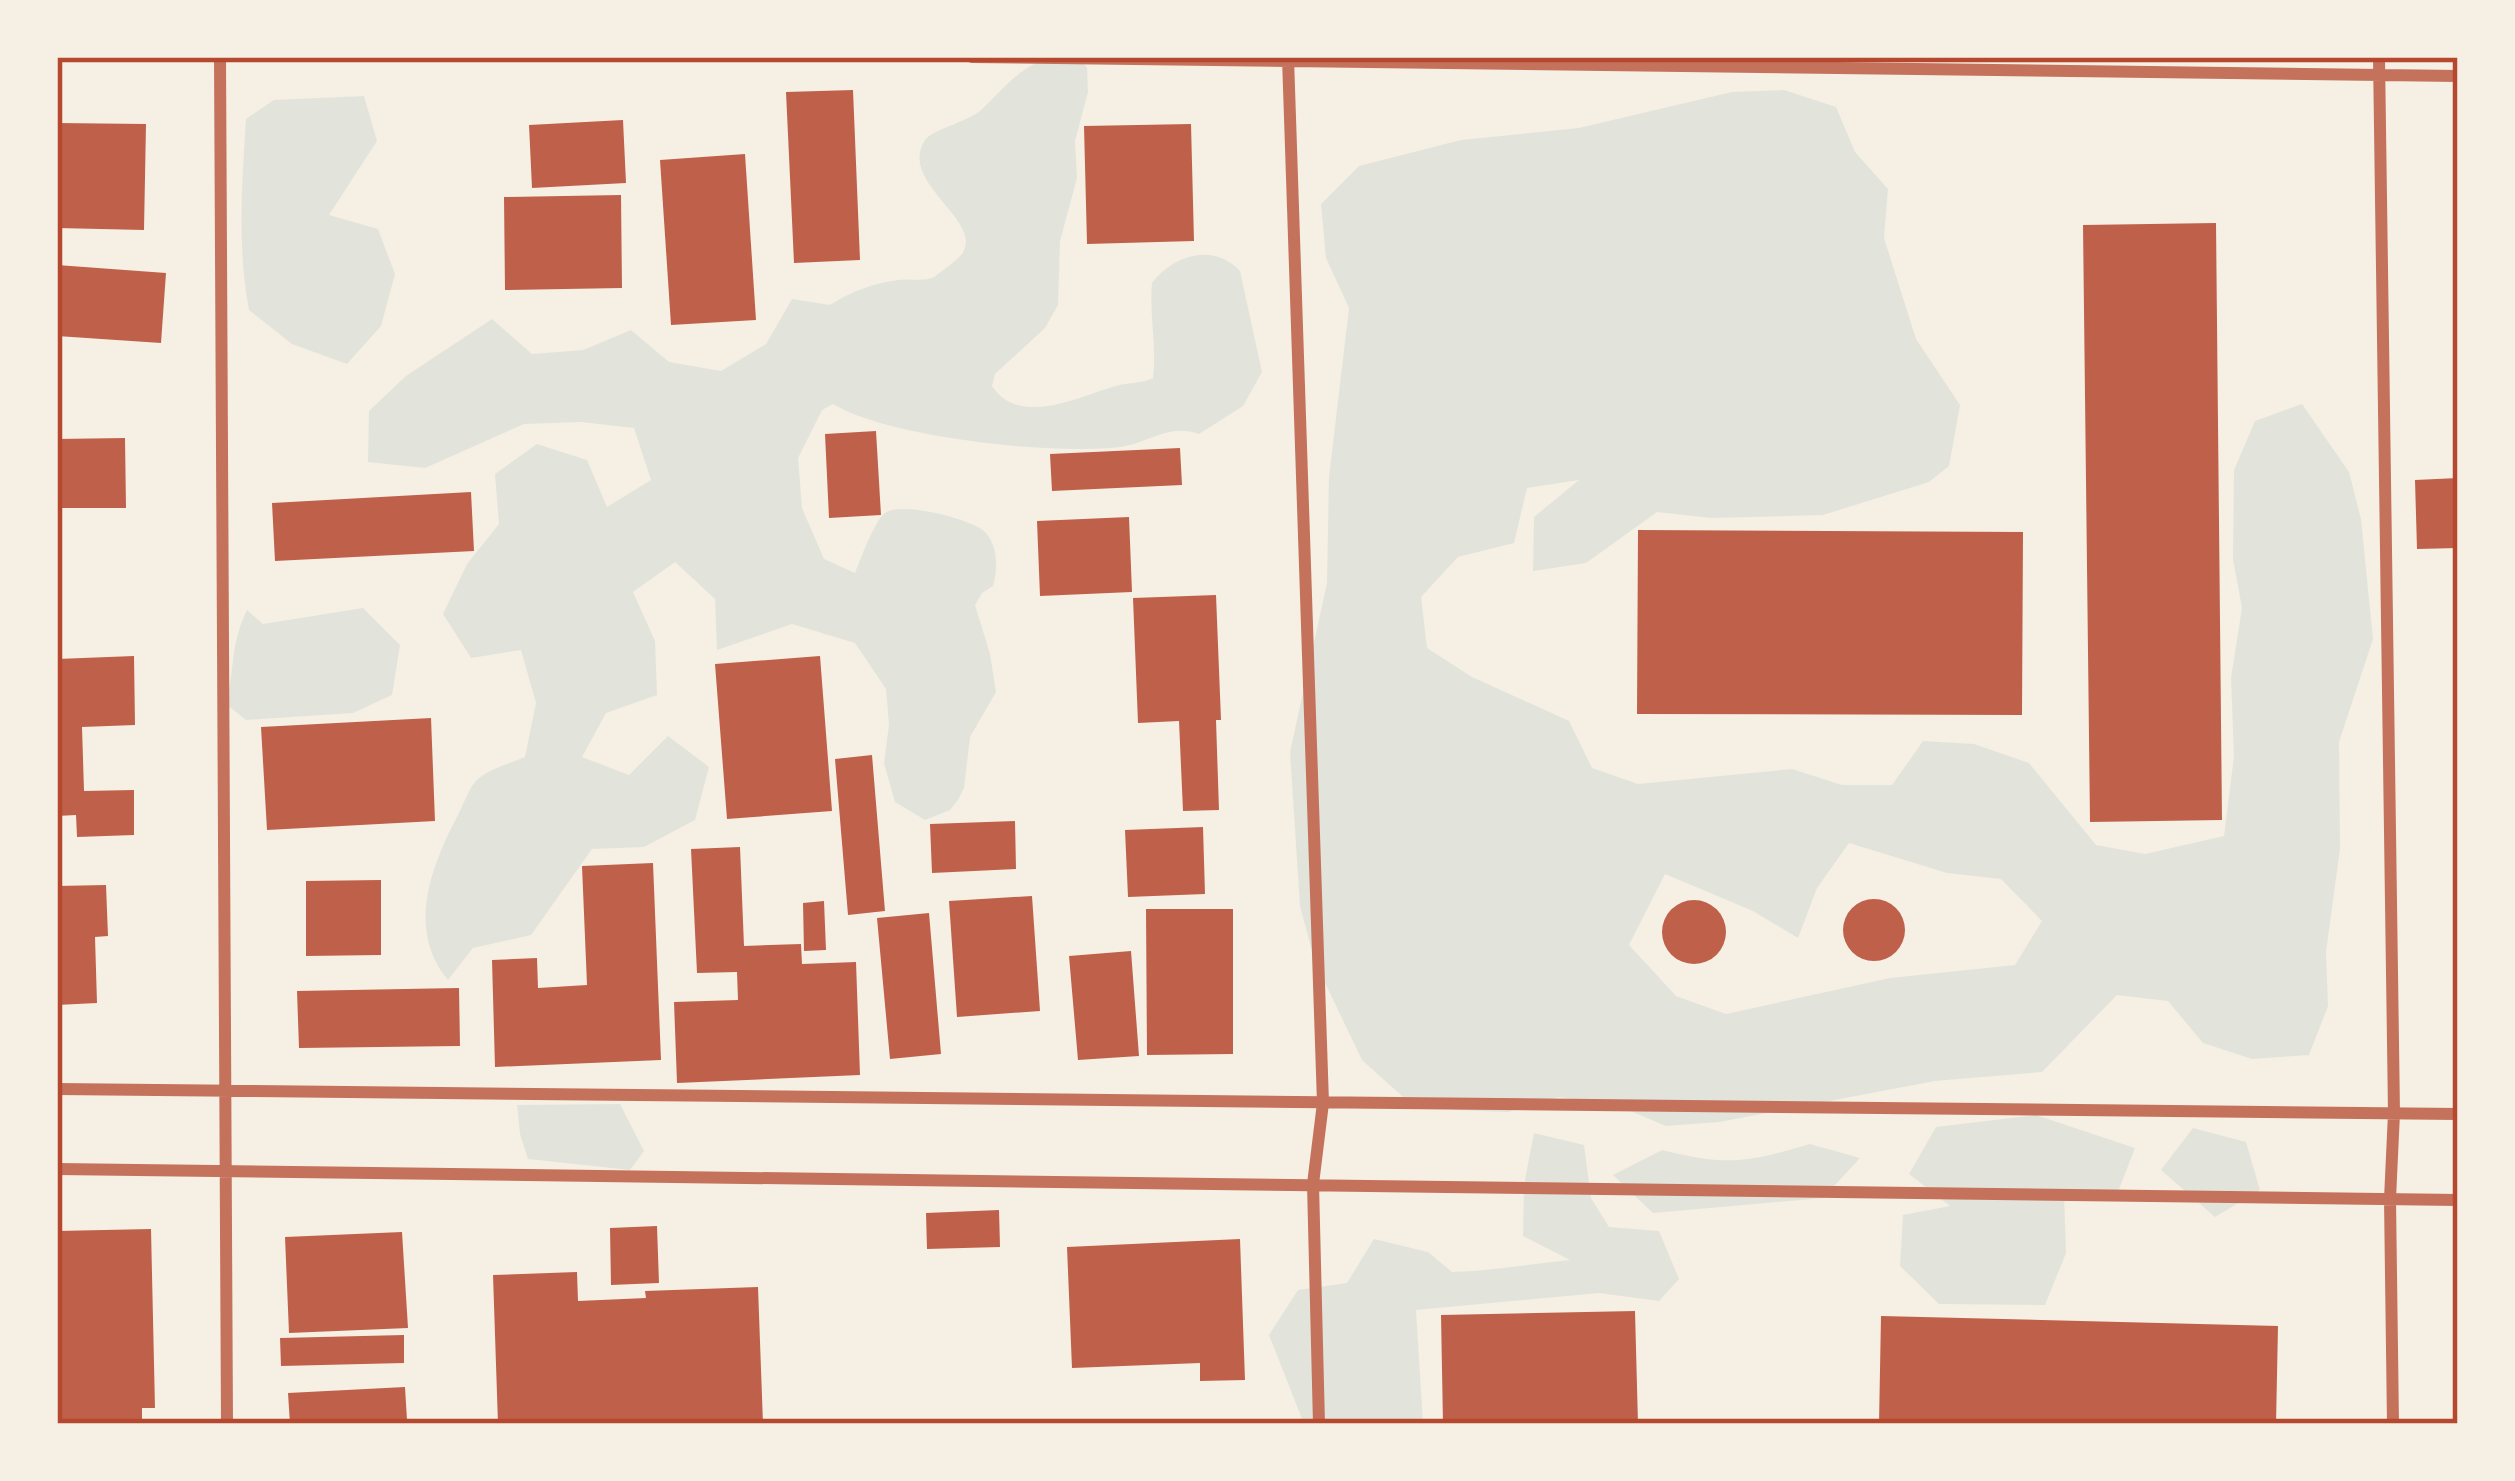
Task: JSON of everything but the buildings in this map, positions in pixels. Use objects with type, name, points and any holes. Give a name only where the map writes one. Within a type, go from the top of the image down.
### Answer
[{"type":"street","points":[[220,57],[227,1424]]},
{"type":"street","points":[[972,57],[2458,76]]},
{"type":"street","points":[[2379,57],[2395,1114],[2390,1199],[2393,1424]]},
{"type":"street","points":[[1288,60],[1323,1103],[1313,1184],[1319,1424]]},
{"type":"street","points":[[57,1089],[2458,1114]]},
{"type":"street","points":[[57,1169],[2458,1200]]},
{"type":"shaded area","points":[[1044,60],[1080,61],[1087,67],[1088,92],[1075,141],[1077,178],[1060,241],[1058,305],[1045,328],[995,374],[992,386],[1018,405],[1034,407],[1153,378],[1152,283],[1182,259],[1206,255],[1230,262],[1240,271],[1262,372],[1243,406],[1199,434],[1169,432],[1131,445],[1091,449],[1015,446],[931,435],[833,404],[822,410],[798,458],[802,508],[824,559],[855,573],[885,513],[905,509],[978,527],[995,550],[993,586],[975,605],[996,692],[970,737],[964,788],[958,800],[950,810],[925,820],[895,802],[884,763],[889,725],[886,689],[855,643],[792,624],[717,650],[715,599],[675,562],[633,592],[655,641],[657,695],[606,713],[582,757],[629,775],[668,736],[709,767],[695,820],[644,847],[592,849],[531,935],[473,948],[448,980],[428,940],[427,898],[432,876],[475,782],[525,757],[536,703],[521,650],[471,658],[443,614],[467,564],[499,524],[495,474],[537,444],[587,460],[607,507],[651,480],[634,428],[581,422],[524,424],[425,468],[368,462],[369,411],[406,376],[492,319],[532,354],[583,350],[631,330],[669,362],[721,371],[766,344],[792,299],[830,305],[880,283],[934,277],[962,254],[966,241],[922,171],[919,156],[925,140],[980,111],[1018,75]]},
{"type":"shaded area","points":[[1784,90],[1836,107],[1855,152],[1888,189],[1884,238],[1916,339],[1960,405],[1949,466],[1929,482],[1823,515],[1711,518],[1657,512],[1586,563],[1533,571],[1534,517],[1579,480],[1527,488],[1514,543],[1458,557],[1421,597],[1427,648],[1472,677],[1569,721],[1592,768],[1638,784],[1792,769],[1842,785],[1892,785],[1923,741],[1974,744],[2029,763],[2096,845],[2145,854],[2224,836],[2234,756],[2231,678],[2242,608],[2233,559],[2234,470],[2255,421],[2302,404],[2349,472],[2361,519],[2373,639],[2339,742],[2340,849],[2326,952],[2328,1006],[2309,1055],[2252,1059],[2203,1043],[2168,1001],[2117,995],[2042,1072],[1935,1081],[1719,1122],[1666,1126],[1616,1105],[1559,1097],[1508,1112],[1454,1110],[1403,1097],[1362,1060],[1315,962],[1300,906],[1290,752],[1327,583],[1329,477],[1349,308],[1326,258],[1321,204],[1359,166],[1461,140],[1579,128],[1732,92]],"holes":[[[1849,843],[1947,873],[2001,879],[2042,921],[2015,965],[1890,978],[1726,1014],[1676,996],[1629,945],[1665,874],[1753,911],[1798,938],[1817,888]]]},
{"type":"shaded area","points":[[364,96],[377,141],[329,215],[378,229],[395,274],[381,326],[347,364],[292,344],[249,310],[242,238],[246,119],[274,100]]},
{"type":"shaded area","points":[[363,608],[400,645],[392,695],[353,713],[246,720],[226,704],[235,646],[247,610],[263,624]]},
{"type":"shaded area","points":[[620,1104],[644,1151],[630,1170],[528,1159],[517,1105]]},
{"type":"shaded area","points":[[2036,1115],[2135,1148],[2116,1197],[2064,1194],[2066,1253],[2045,1305],[1939,1304],[1900,1266],[1903,1215],[1950,1206],[1909,1174],[1936,1127]]},
{"type":"shaded area","points":[[2193,1128],[2246,1142],[2260,1190],[2215,1217],[2161,1170]]},
{"type":"shaded area","points":[[1534,1133],[1584,1145],[1591,1198],[1609,1227],[1659,1231],[1679,1279],[1659,1301],[1599,1293],[1416,1310],[1423,1424],[1304,1424],[1269,1335],[1298,1290],[1347,1283],[1374,1239],[1428,1252],[1452,1272],[1570,1260],[1523,1236],[1524,1185]]},
{"type":"shaded area","points":[[1810,1144],[1860,1158],[1823,1198],[1653,1213],[1613,1175],[1662,1150],[1736,1160]]}]
